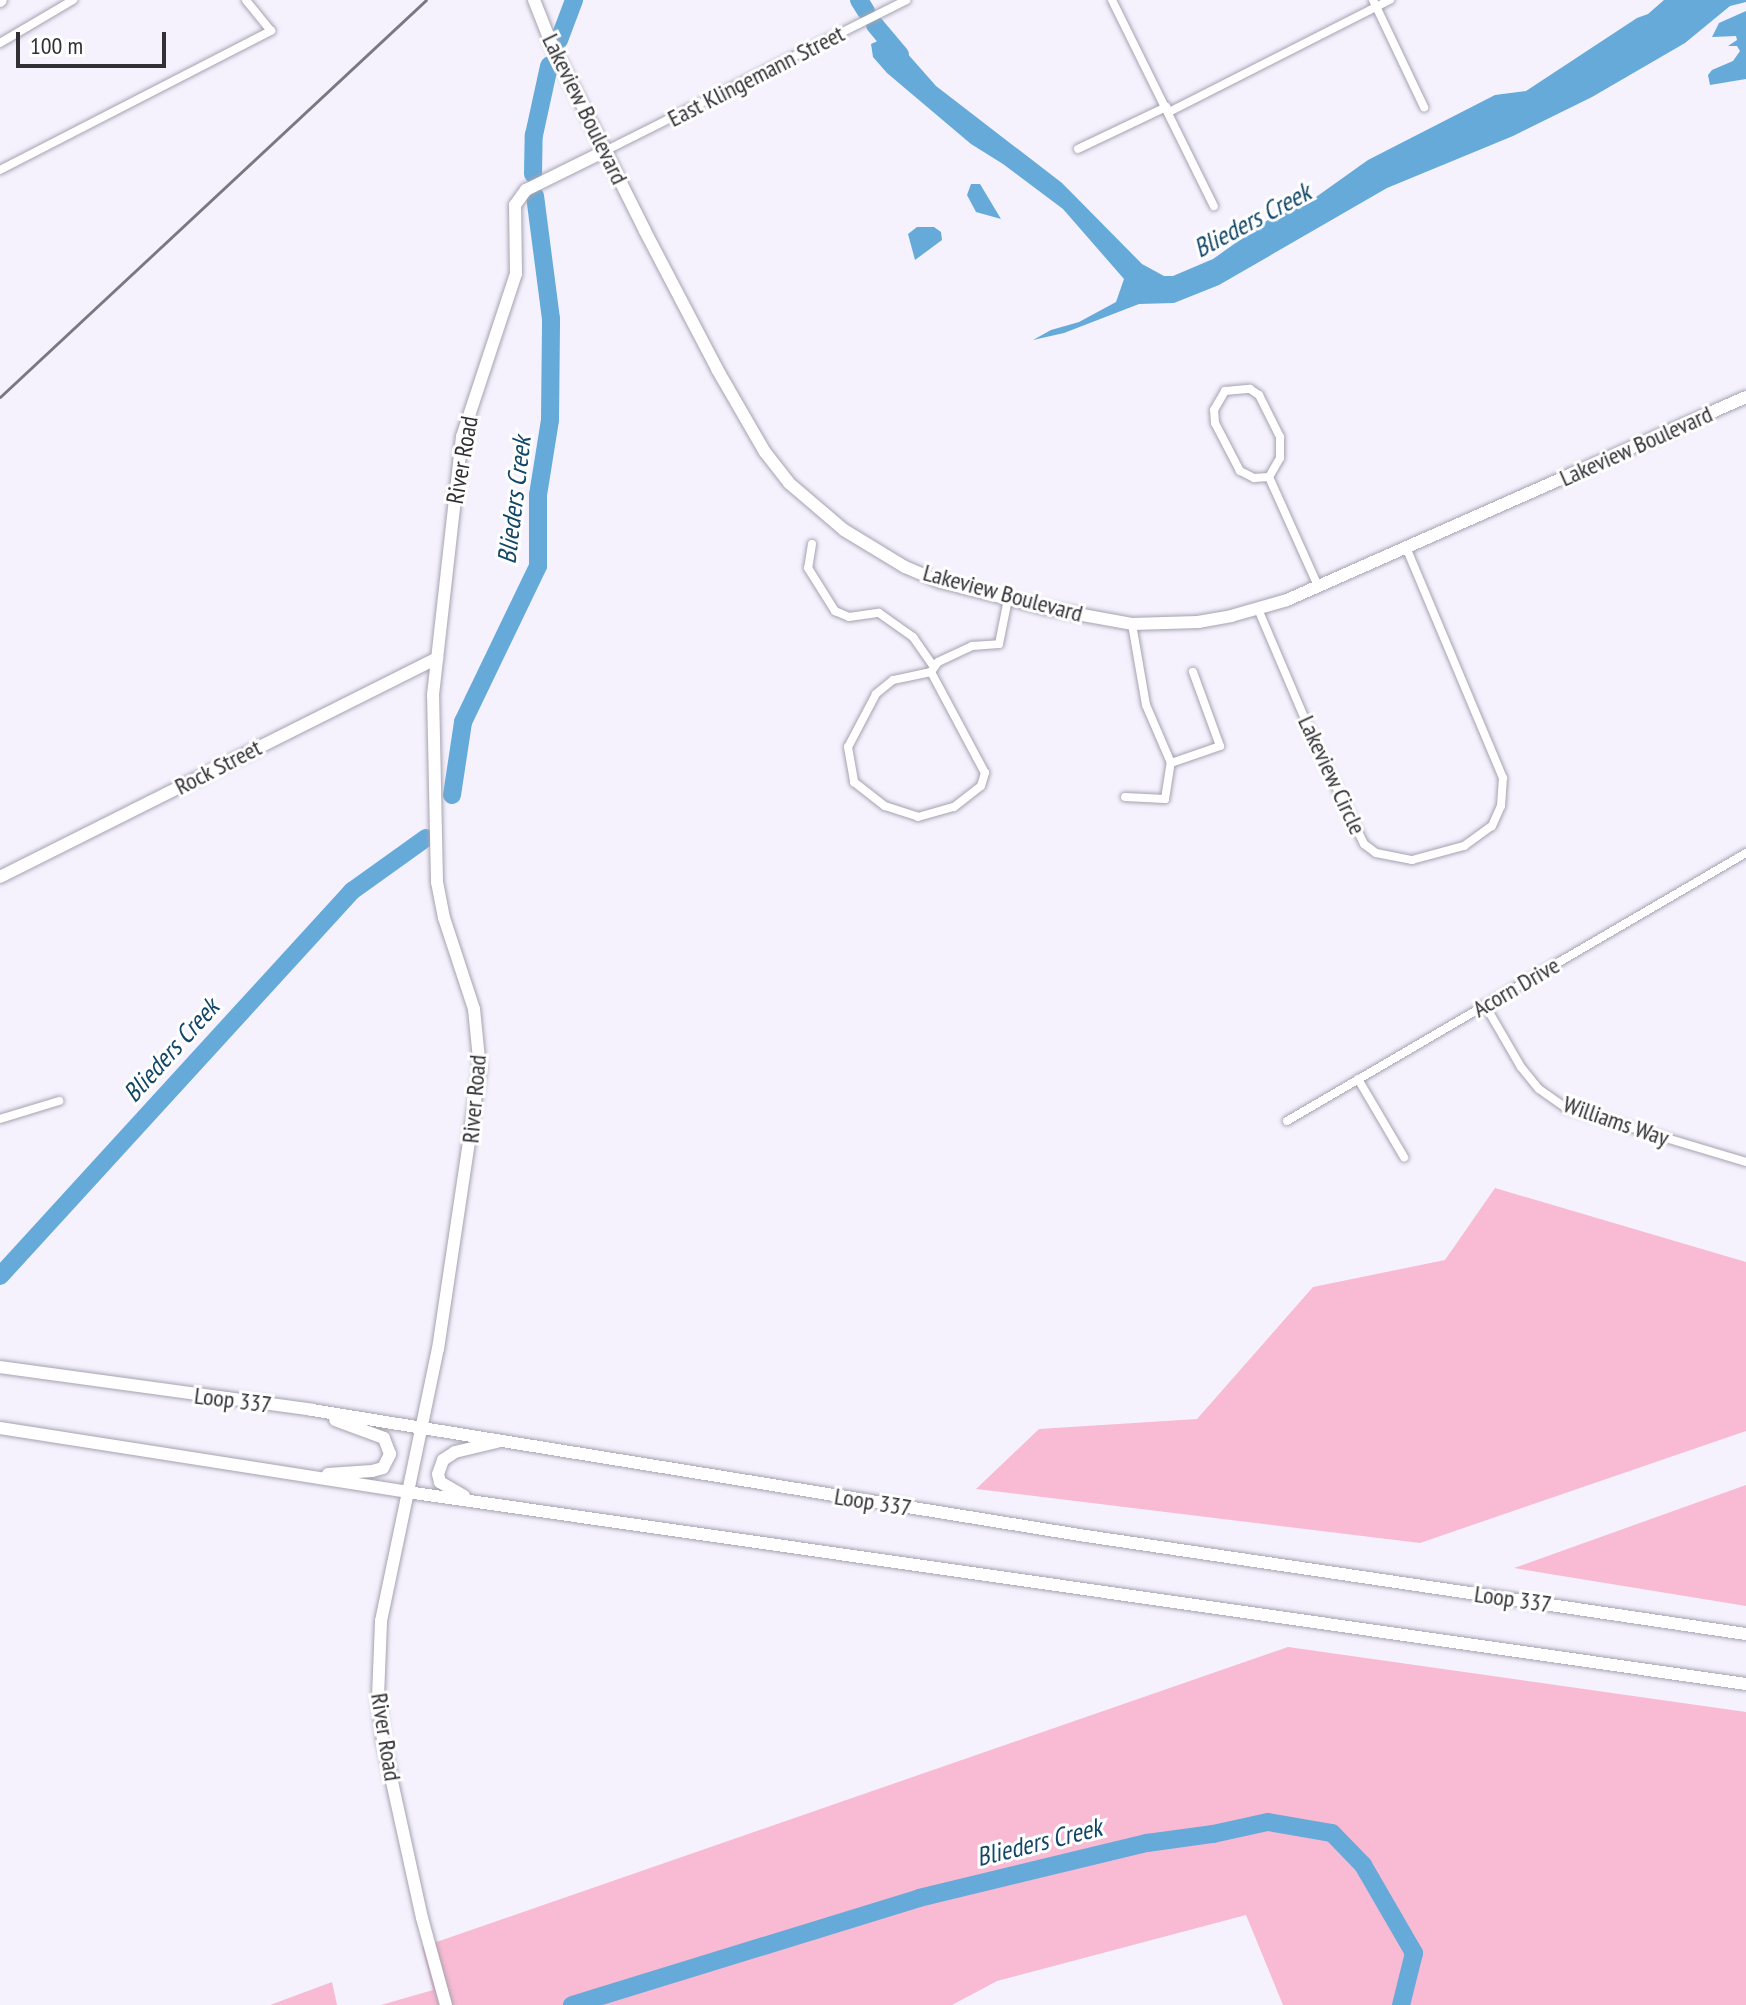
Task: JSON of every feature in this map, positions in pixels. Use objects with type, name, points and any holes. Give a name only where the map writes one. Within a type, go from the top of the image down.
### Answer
[{"type":"street","points":[[0,43],[73,0]]},
{"type":"street","points":[[0,170],[271,31],[246,0]]},
{"type":"street","name":"Lakeview Boulevard","points":[[534,0],[605,151],[717,369],[765,452],[789,483],[844,530],[905,567],[941,582],[1132,624],[1198,622],[1258,609],[1318,586],[1746,397]]},
{"type":"street","name":"East Klingemann Street","points":[[605,151],[906,0]]},
{"type":"street","points":[[1112,0],[1214,206]]},
{"type":"street","points":[[1078,149],[1167,110],[1374,3],[1390,0]]},
{"type":"street","points":[[1374,3],[1424,107]]},
{"type":"street","name":"River Road","points":[[446,2005],[422,1918],[383,1741],[378,1697],[381,1621],[438,1349],[480,1069],[474,1009],[444,918],[437,882],[432,710],[462,437],[516,274],[515,205],[526,190],[605,151]]},
{"type":"street","points":[[1269,477],[1254,478],[1240,471],[1215,423],[1214,410],[1225,391],[1250,389],[1259,395],[1282,448],[1269,477],[1318,586]]},
{"type":"street","points":[[812,544],[808,568],[835,611],[849,617],[879,613],[913,637],[932,669],[985,773],[981,786],[954,807],[918,817],[885,806],[854,782],[848,747],[876,694],[893,680],[932,669],[972,646],[999,644],[1008,599]]},
{"type":"street","name":"Lakeview Circle","points":[[1258,609],[1364,844],[1376,853],[1412,860],[1464,846],[1483,833],[1497,816],[1505,788],[1406,547]]},
{"type":"street","points":[[1125,797],[1165,799],[1171,763],[1146,705],[1132,624]]},
{"type":"street","name":"Rock Street","points":[[0,877],[437,658]]},
{"type":"street","points":[[1171,763],[1220,746],[1193,672]]},
{"type":"street","name":"Acorn Drive","points":[[1287,1121],[1744,858]]},
{"type":"street","name":"Williams Way","points":[[1485,1005],[1521,1067],[1539,1089],[1566,1108],[1745,1159]]},
{"type":"street","points":[[1358,1079],[1404,1157]]},
{"type":"street","points":[[0,1119],[59,1101]]},
{"type":"street","name":"Loop 337","points":[[0,1367],[301,1408],[1086,1536],[1746,1634]]},
{"type":"street","points":[[301,1408],[384,1438],[390,1454],[383,1468],[372,1471],[304,1476]]},
{"type":"street","points":[[0,1428],[407,1492],[1746,1684]]},
{"type":"street","points":[[478,1502],[440,1482],[440,1465],[448,1455],[504,1440]]},
{"type":"shaded area","points":[[1495,1188],[1746,1262],[1746,1431],[1420,1543],[976,1489],[1039,1429],[1197,1419],[1313,1287],[1445,1260]]},
{"type":"shaded area","points":[[1746,1485],[1746,1606],[1514,1568]]},
{"type":"shaded area","points":[[1288,1647],[1746,1712],[1746,2005],[1283,2005],[1246,1915],[997,1981],[952,2005],[381,2005],[433,1990],[422,1947]]},
{"type":"shaded area","points":[[332,1982],[337,2005],[270,2005]]},
{"type":"water","points":[[1664,0],[1746,2],[1730,6],[1685,43],[1592,97],[1513,136],[1387,188],[1219,285],[1174,303],[1139,304],[1064,333],[1033,340],[1051,330],[1079,322],[1116,302],[1124,279],[1063,209],[971,144],[887,73],[873,57],[871,44],[891,35],[936,86],[1062,183],[1142,264],[1164,276],[1173,276],[1213,259],[1268,220],[1309,202],[1368,160],[1495,95],[1526,91],[1637,18],[1648,14]]},
{"type":"water","points":[[1746,11],[1746,79],[1710,85],[1708,75],[1712,70],[1733,61],[1740,51],[1737,46],[1728,46],[1737,40],[1736,36],[1712,37],[1719,23]]},
{"type":"water","points":[[971,184],[980,184],[1001,219],[976,212],[967,195]]},
{"type":"water","points":[[917,227],[934,227],[941,232],[942,240],[915,260],[908,234]]},
{"type":"waterway","name":"Blieders Creek","points":[[559,40],[574,0]]},
{"type":"waterway","name":"Blieders Creek","points":[[859,0],[866,11]]},
{"type":"waterway","name":"Blieders Creek","points":[[875,25],[900,55]]},
{"type":"waterway","name":"Blieders Creek","points":[[533,174],[534,135],[549,66]]},
{"type":"waterway","name":"Blieders Creek","points":[[452,795],[463,722],[538,566],[538,495],[550,420],[551,319],[535,196]]},
{"type":"waterway","name":"Blieders Creek","points":[[0,1276],[352,891],[426,838]]},
{"type":"waterway","name":"Blieders Creek","points":[[572,2005],[919,1898],[1147,1843],[1213,1834],[1268,1822],[1332,1833],[1363,1865],[1414,1953],[1401,2005]]},
{"type":"railway","points":[[0,397],[426,0]]}]
